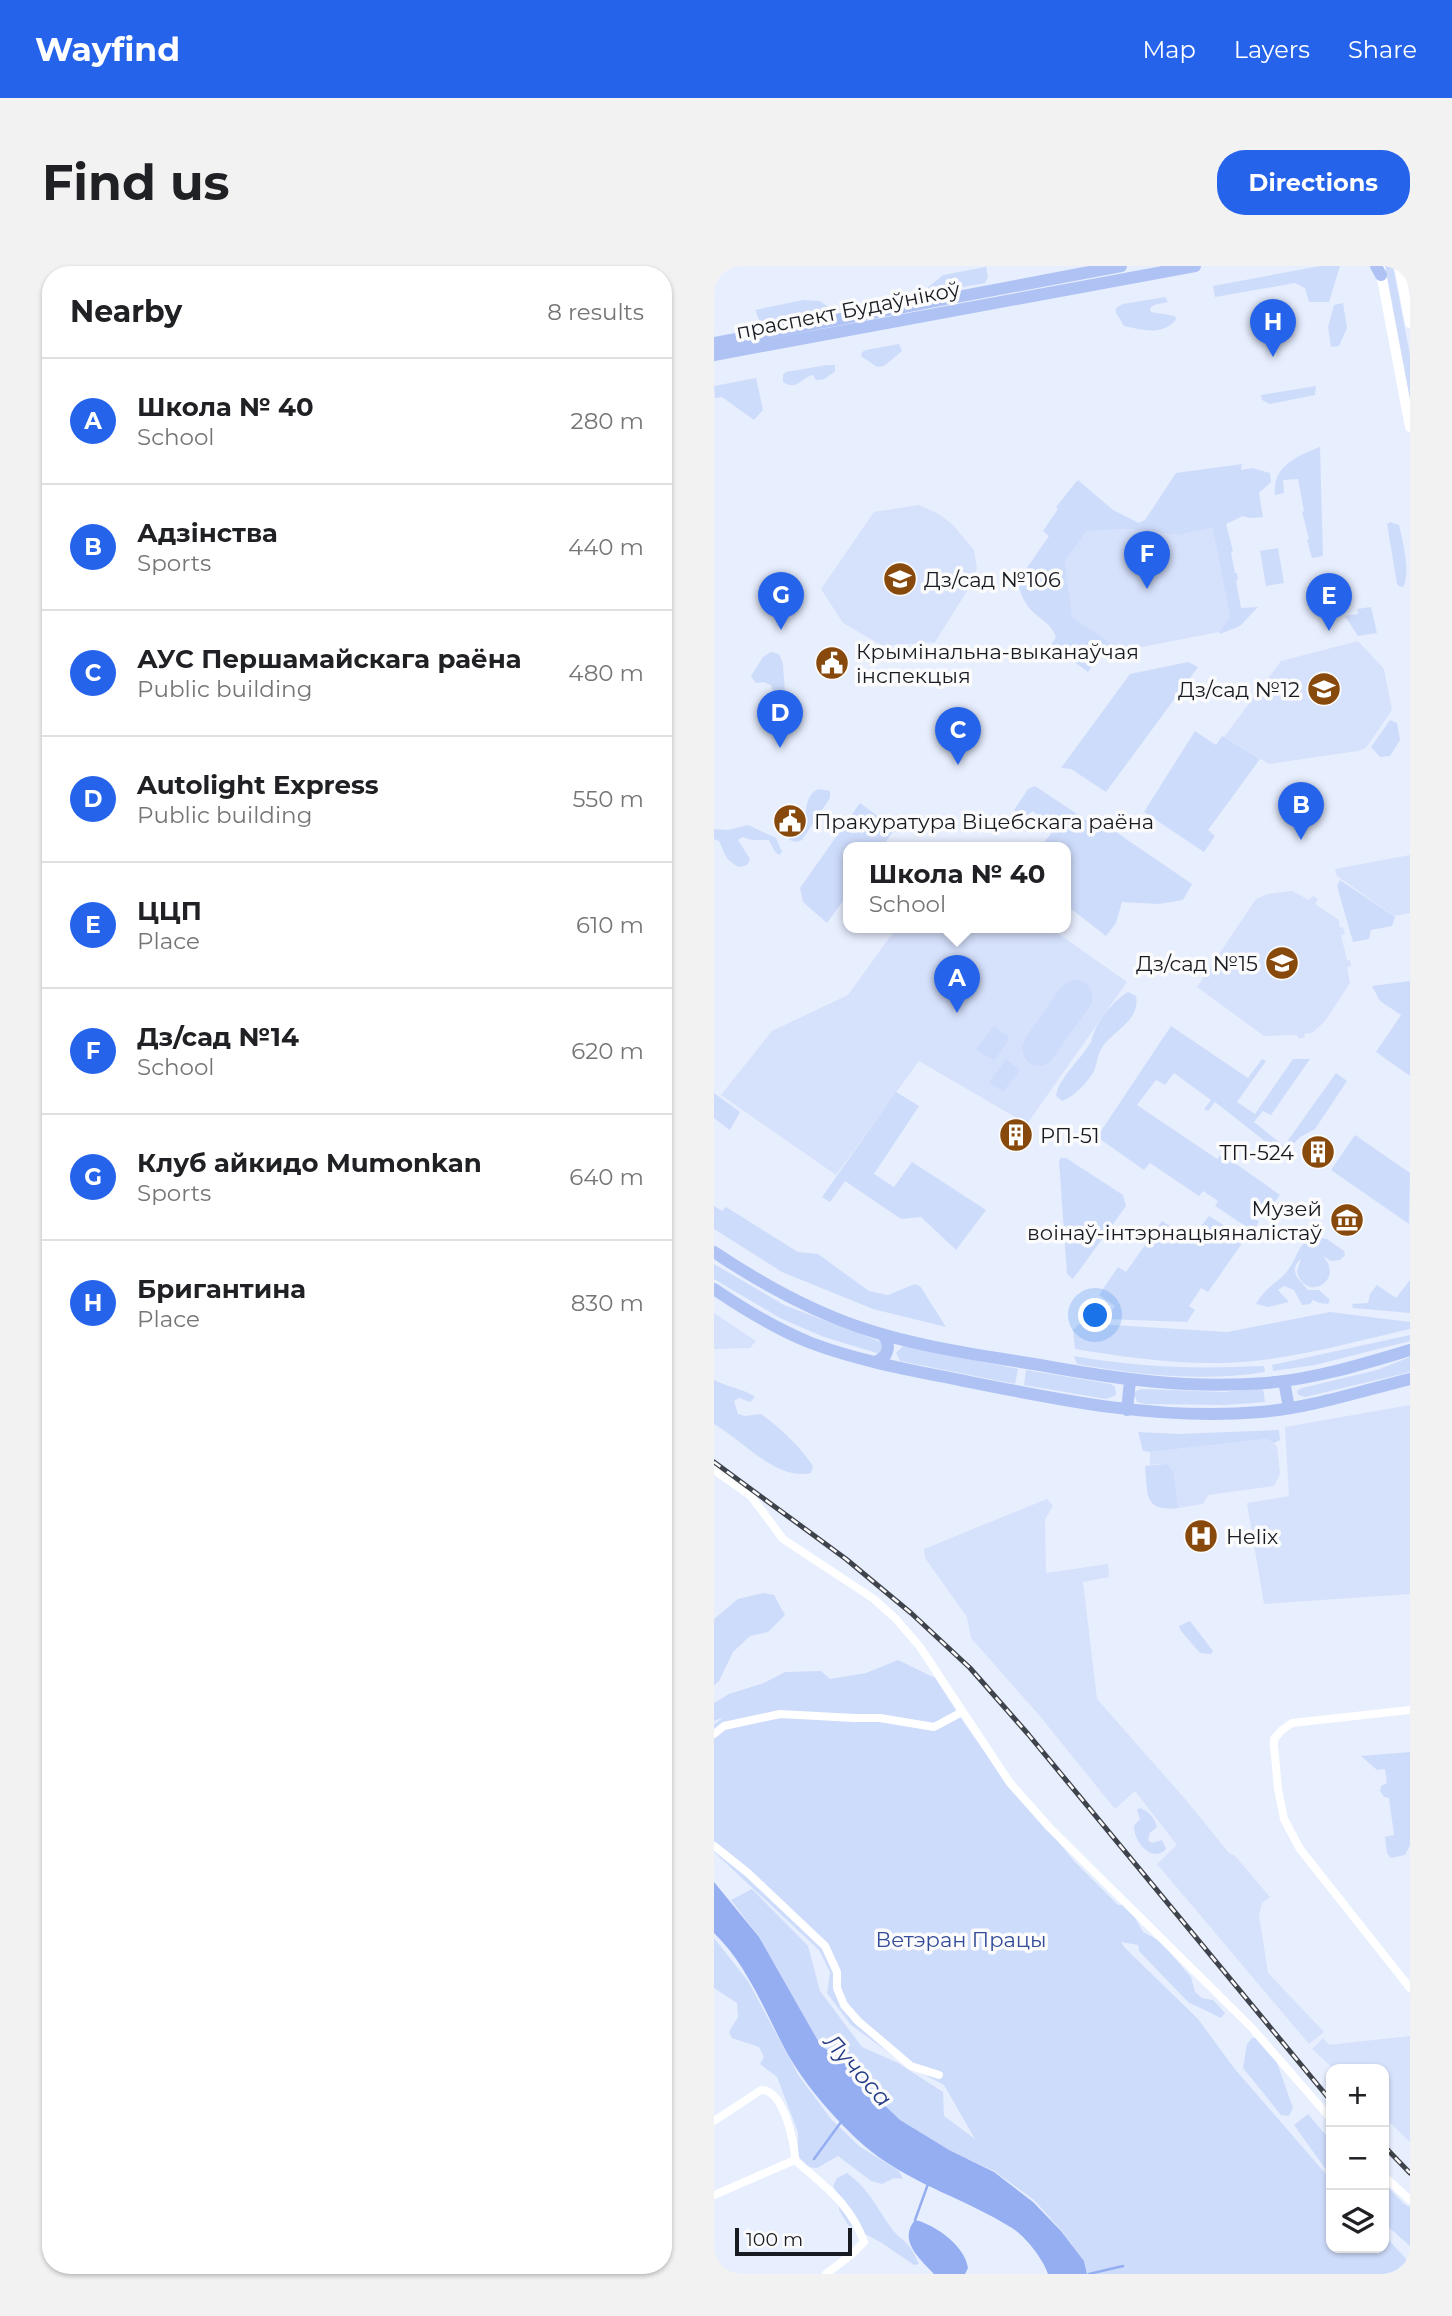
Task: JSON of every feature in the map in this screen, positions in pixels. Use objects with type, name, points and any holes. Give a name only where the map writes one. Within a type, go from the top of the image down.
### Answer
[{"type":"main road","name":"праспект Будаўнікоў","points":[[997,296],[1121,266]]},
{"type":"main road","name":"праспект Будаўнікоў","points":[[714,355],[754,342],[997,296],[1195,266]]},
{"type":"main road","points":[[1399,266],[1410,323]]},
{"type":"main road","points":[[1379,269],[1410,427]]},
{"type":"main road","name":"праспект Будаўнікоў","points":[[714,343],[754,342]]},
{"type":"main road","points":[[714,1252],[780,1293],[859,1327],[906,1341],[1130,1381],[1221,1385],[1284,1381],[1410,1350]]},
{"type":"main road","points":[[714,1289],[774,1327],[812,1343],[874,1362],[1003,1389],[1127,1410],[1210,1415],[1259,1412],[1289,1408],[1410,1379]]},
{"type":"main road","points":[[874,1362],[884,1357],[887,1351],[888,1343],[882,1334]]},
{"type":"main road","points":[[899,1368],[893,1359],[893,1352],[897,1345],[906,1341]]},
{"type":"main road","points":[[1127,1410],[1130,1381]]},
{"type":"main road","points":[[1284,1381],[1289,1408]]},
{"type":"street","points":[[714,1470],[751,1496],[783,1539],[874,1599],[896,1619],[920,1647],[994,1763],[1050,1828],[1252,2028],[1326,2113]]},
{"type":"street","points":[[1410,1710],[1292,1723],[1275,1739],[1273,1753],[1284,1819],[1292,1834],[1330,1889],[1410,1988]]},
{"type":"street","points":[[714,1734],[724,1726],[780,1714],[880,1718],[934,1727],[962,1712]]},
{"type":"street","points":[[714,1846],[748,1873],[825,1946],[837,1972],[837,1988],[844,2005],[858,2021],[911,2066],[939,2075]]},
{"type":"street","points":[[714,2121],[761,2090],[774,2093],[791,2130],[795,2160],[847,2208],[858,2225],[864,2242],[826,2274]]},
{"type":"street","points":[[714,2195],[795,2160]]},
{"type":"street","points":[[1389,2181],[1410,2200]]},
{"type":"shaded area","name":"Дз/сад №106","points":[[919,505],[939,514],[953,525],[974,550],[977,569],[967,591],[935,642],[883,646],[843,623],[821,589],[874,512]]},
{"type":"shaded area","points":[[1214,528],[1230,617],[1219,632],[1132,649],[1118,648],[1072,617],[1065,561],[1087,531],[1130,529],[1178,535]]},
{"type":"shaded area","name":"Дз/сад №12","points":[[1358,641],[1384,669],[1392,710],[1366,748],[1269,764],[1224,737],[1281,661]]},
{"type":"shaded area","points":[[1410,855],[1410,913],[1394,916],[1337,876],[1335,869]]},
{"type":"shaded area","name":"Дз/сад №15","points":[[1292,891],[1309,900],[1313,896],[1318,899],[1315,904],[1339,920],[1340,928],[1343,927],[1345,934],[1341,935],[1347,960],[1350,960],[1351,966],[1347,967],[1350,983],[1325,1021],[1312,1033],[1304,1034],[1305,1037],[1299,1039],[1297,1035],[1264,1036],[1197,987],[1256,899],[1268,894]]},
{"type":"shaded area","points":[[893,933],[1058,933],[1127,982],[1027,1124],[919,1061],[836,1175],[721,1095],[772,1031],[848,995]]},
{"type":"shaded area","points":[[714,1313],[756,1341],[750,1348],[714,1349]]},
{"type":"shaded area","points":[[1410,1405],[1410,1594],[1264,1604],[1247,1503],[1289,1496],[1285,1427]]},
{"type":"shaded area","points":[[1266,1439],[1277,1447],[1280,1474],[1274,1486],[1208,1495],[1203,1504],[1178,1508],[1174,1473],[1161,1464],[1150,1465],[1150,1452]]},
{"type":"shaded area","points":[[1047,1499],[1053,1506],[1045,1519],[1046,1573],[1108,1564],[1109,1577],[1083,1582],[1097,1699],[1270,1897],[1262,1903],[1259,1915],[1268,1973],[1324,2032],[1309,2044],[1157,1864],[1177,1845],[1135,1791],[1115,1809],[1039,1715],[971,1638],[967,1617],[925,1558],[924,1549]]},
{"type":"shaded area","points":[[1410,2036],[1410,2142],[1389,2122],[1389,2064],[1328,2064],[1312,2049],[1323,2038],[1329,2045]]},
{"type":"green space","points":[[1320,266],[1340,266],[1329,302],[1309,302],[1305,288],[1295,283],[1215,297],[1213,286]]},
{"type":"green space","points":[[1385,266],[1393,266],[1410,355],[1410,401]]},
{"type":"green space","points":[[986,267],[988,277],[985,283],[919,295],[943,275]]},
{"type":"green space","points":[[1165,297],[1168,302],[1154,305],[1150,308],[1151,312],[1175,316],[1176,320],[1158,330],[1124,326],[1116,313],[1116,308],[1123,304]]},
{"type":"green space","points":[[803,300],[820,301],[834,311],[761,324],[755,310]]},
{"type":"green space","points":[[1343,303],[1347,328],[1339,346],[1331,347],[1328,327],[1334,305]]},
{"type":"green space","points":[[899,344],[902,351],[884,366],[877,367],[861,356],[866,350]]},
{"type":"green space","points":[[835,365],[835,372],[822,380],[816,380],[813,375],[796,385],[783,382],[786,372]]},
{"type":"green space","points":[[756,378],[763,410],[754,420],[722,397],[715,398],[714,386]]},
{"type":"green space","points":[[1316,386],[1315,395],[1270,404],[1262,400],[1261,395]]},
{"type":"green space","points":[[1320,447],[1323,556],[1312,558],[1298,479],[1283,480],[1284,493],[1275,495],[1275,485],[1282,469],[1295,458]]},
{"type":"green space","points":[[1242,464],[1241,470],[1252,468],[1270,473],[1271,482],[1259,493],[1263,517],[1243,516],[1226,524],[1237,573],[1241,608],[1258,607],[1240,626],[1220,634],[1219,632],[1230,617],[1213,528],[1178,535],[1130,529],[1087,531],[1065,561],[1072,617],[1118,648],[1122,648],[1122,653],[1100,654],[1088,672],[1051,645],[1056,637],[1054,633],[1027,605],[1017,582],[1049,536],[1043,531],[1058,509],[1056,507],[1078,480],[1113,510],[1139,523],[1145,520],[1176,473]]},
{"type":"green space","points":[[1390,522],[1399,525],[1405,556],[1406,579],[1404,586],[1400,587],[1397,584],[1387,524]]},
{"type":"green space","points":[[1278,548],[1284,583],[1266,586],[1260,551]]},
{"type":"green space","points":[[1371,607],[1377,633],[1358,636],[1345,616],[1358,614],[1357,609]]},
{"type":"green space","points":[[771,652],[779,654],[783,664],[785,694],[780,697],[774,696],[771,685],[756,683],[751,676],[763,657]]},
{"type":"green space","points":[[1188,662],[1198,667],[1106,792],[1071,769],[1061,768],[1130,674]]},
{"type":"green space","points":[[1390,720],[1397,723],[1400,740],[1390,756],[1380,757],[1371,747]]},
{"type":"green space","points":[[1195,731],[1216,745],[1222,736],[1260,759],[1208,830],[1215,836],[1204,852],[1144,812]]},
{"type":"green space","points":[[1035,786],[1092,824],[1097,819],[1192,884],[1183,900],[1159,904],[1122,902],[1116,923],[1106,936],[1071,909],[1071,842],[1044,842],[1055,829],[1033,811],[1024,818],[1014,810],[1028,789]]},
{"type":"green space","points":[[818,789],[830,791],[830,798],[802,840],[789,840],[789,836],[803,832],[808,802],[813,792]]},
{"type":"green space","points":[[860,803],[895,829],[886,842],[843,842],[843,901],[827,923],[803,902],[800,888]]},
{"type":"green space","points":[[748,825],[776,838],[782,852],[779,855],[775,852],[769,840],[742,837],[738,840],[750,859],[747,865],[739,867],[731,862],[719,841],[714,839],[714,829],[728,830]]},
{"type":"green space","points":[[1340,880],[1395,917],[1392,926],[1371,930],[1369,939],[1353,942],[1337,886]]},
{"type":"green space","points":[[1073,980],[1088,986],[1092,1003],[1050,1062],[1043,1066],[1032,1065],[1024,1056],[1022,1048],[1025,1039],[1061,987]]},
{"type":"green space","points":[[1410,981],[1410,1076],[1376,1052],[1401,1015],[1380,1001],[1372,986]]},
{"type":"green space","points":[[1128,992],[1136,996],[1136,1005],[1130,1019],[1101,1049],[1088,1080],[1076,1093],[1062,1101],[1056,1096],[1061,1083],[1092,1041],[1095,1029],[1103,1017],[1118,999]]},
{"type":"green space","points":[[994,1026],[1009,1039],[993,1060],[977,1050],[977,1047]]},
{"type":"green space","points":[[1171,1026],[1248,1078],[1262,1059],[1266,1061],[1237,1102],[1255,1114],[1293,1059],[1310,1059],[1271,1115],[1263,1111],[1254,1122],[1295,1155],[1290,1161],[1215,1102],[1208,1111],[1204,1109],[1211,1100],[1174,1073],[1165,1085],[1156,1080],[1137,1105],[1217,1159],[1222,1154],[1280,1195],[1270,1208],[1263,1204],[1253,1216],[1259,1222],[1253,1231],[1215,1206],[1218,1201],[1203,1191],[1199,1196],[1150,1163],[1144,1170],[1097,1137]]},
{"type":"green space","points":[[1006,1059],[1020,1070],[1003,1092],[989,1082]]},
{"type":"green space","points":[[1336,1073],[1347,1081],[1315,1129],[1300,1137],[1289,1149],[1284,1146]]},
{"type":"green space","points":[[896,1092],[919,1106],[874,1174],[894,1187],[912,1162],[986,1210],[956,1250],[921,1217],[901,1219],[845,1181],[830,1202],[822,1197]]},
{"type":"green space","points":[[714,1093],[740,1112],[730,1130],[714,1118]]},
{"type":"green space","points":[[1355,1135],[1410,1173],[1409,1224],[1331,1170]]},
{"type":"green space","points":[[1066,1158],[1123,1195],[1126,1206],[1073,1279],[1067,1274],[1059,1161]]},
{"type":"green space","points":[[714,1206],[722,1211],[726,1207],[798,1252],[818,1254],[869,1291],[888,1295],[915,1284],[920,1286],[946,1327],[873,1309],[782,1272],[714,1229]]},
{"type":"green space","points":[[1209,1216],[1245,1239],[1208,1292],[1201,1288],[1189,1306],[1195,1310],[1187,1322],[1106,1319],[1115,1306],[1099,1295],[1118,1267],[1126,1272],[1162,1221],[1191,1239]]},
{"type":"green space","points":[[1313,1236],[1327,1239],[1344,1251],[1345,1255],[1340,1260],[1331,1261],[1323,1256],[1329,1265],[1330,1274],[1327,1281],[1314,1287],[1301,1281],[1297,1271],[1301,1259],[1295,1268],[1296,1275],[1308,1290],[1319,1290],[1330,1300],[1328,1304],[1313,1300],[1310,1304],[1302,1305],[1294,1290],[1284,1286],[1278,1290],[1289,1302],[1268,1307],[1256,1304],[1264,1292],[1286,1272],[1302,1246]]},
{"type":"green space","points":[[714,1264],[784,1305],[879,1341],[884,1345],[880,1354],[824,1337],[780,1318],[714,1279]]},
{"type":"green space","points":[[1410,1280],[1410,1313],[1353,1308],[1352,1304],[1368,1303],[1370,1294],[1377,1285],[1396,1298]]},
{"type":"green space","points":[[1330,1312],[1410,1322],[1410,1329],[1299,1354],[1239,1362],[1168,1361],[1075,1349],[1073,1330],[1080,1323],[1227,1332]]},
{"type":"green space","points":[[1410,1335],[1410,1341],[1315,1365],[1273,1371],[1272,1365]]},
{"type":"green space","points":[[903,1346],[1018,1369],[1015,1384],[900,1361],[896,1353]]},
{"type":"green space","points":[[1074,1356],[1169,1367],[1264,1366],[1265,1372],[1218,1377],[1147,1374],[1077,1364]]},
{"type":"green space","points":[[1410,1357],[1410,1372],[1305,1397],[1298,1395],[1297,1391],[1302,1388],[1377,1370]]},
{"type":"green space","points":[[1026,1370],[1111,1384],[1115,1387],[1116,1395],[1106,1399],[1024,1385]]},
{"type":"green space","points":[[714,1380],[755,1397],[750,1402],[739,1398],[734,1401],[738,1414],[761,1414],[808,1458],[813,1466],[811,1473],[798,1474],[773,1465],[714,1424]]},
{"type":"green space","points":[[1263,1388],[1265,1402],[1226,1405],[1145,1404],[1137,1402],[1134,1394],[1141,1389],[1224,1392]]},
{"type":"green space","points":[[1279,1430],[1280,1440],[1274,1443],[1266,1439],[1150,1452],[1143,1451],[1138,1432],[1179,1434]]},
{"type":"green space","points":[[1167,1464],[1174,1473],[1178,1508],[1158,1507],[1153,1504],[1148,1493],[1145,1466]]},
{"type":"green space","points":[[763,1593],[774,1595],[785,1615],[768,1632],[750,1636],[733,1652],[719,1681],[714,1685],[714,1619],[738,1599]]},
{"type":"green space","points":[[1190,1621],[1213,1651],[1211,1654],[1200,1653],[1181,1631],[1179,1626]]},
{"type":"green space","name":"Ветэран Працы","points":[[898,1660],[935,1678],[989,1758],[1074,1861],[1118,1905],[1128,1905],[1143,1932],[1160,1941],[1191,1977],[1195,1992],[1202,1998],[1213,2000],[1225,2013],[1221,2018],[1188,2002],[1139,1951],[1138,1945],[1121,1942],[1198,2019],[1234,2068],[1326,2174],[1326,2253],[1389,2253],[1389,2240],[1410,2263],[1410,2274],[1087,2274],[1084,2261],[1034,2200],[994,2171],[948,2150],[900,2121],[821,2046],[759,1937],[731,1900],[752,1889],[808,1946],[820,1991],[862,2047],[898,2063],[943,2092],[944,2116],[975,2139],[944,2085],[906,2065],[851,2025],[827,1993],[830,1972],[819,1950],[714,1852],[714,1724],[724,1717],[714,1721],[714,1703],[729,1694],[764,1683],[785,1672],[821,1671],[830,1679],[866,1673]]},
{"type":"green space","points":[[1410,1752],[1410,1845],[1405,1855],[1391,1858],[1387,1853],[1385,1837],[1394,1835],[1389,1798],[1384,1797],[1380,1791],[1381,1786],[1387,1783],[1385,1769],[1377,1770],[1361,1756]]},
{"type":"green space","points":[[1139,1808],[1155,1821],[1157,1827],[1150,1833],[1148,1840],[1152,1843],[1162,1840],[1166,1849],[1161,1853],[1150,1853],[1137,1838],[1134,1826],[1140,1819],[1137,1810]]},
{"type":"green space","points":[[714,1938],[748,1981],[799,2076],[831,2119],[859,2146],[899,2171],[903,2179],[894,2178],[882,2184],[871,2181],[838,2156],[817,2168],[805,2167],[798,2155],[798,2132],[777,2077],[760,2064],[764,2057],[759,2047],[732,2038],[729,2032],[738,2017],[737,2003],[714,1988]]},
{"type":"green space","points":[[1252,2038],[1257,2038],[1276,2060],[1293,2108],[1289,2116],[1281,2115],[1243,2068],[1247,2044]]},
{"type":"green space","points":[[1308,2114],[1326,2135],[1326,2169],[1324,2167],[1294,2125]]},
{"type":"green space","points":[[847,2173],[867,2192],[892,2229],[911,2249],[919,2264],[914,2265],[882,2243],[848,2225],[839,2210],[840,2197],[833,2186],[837,2178]]},
{"type":"green space","points":[[1389,2188],[1410,2207],[1410,2246],[1389,2227]]},
{"type":"water","points":[[714,1882],[759,1937],[821,2046],[840,2058],[861,2083],[900,2120],[949,2150],[994,2172],[1033,2202],[1061,2231],[1084,2261],[1087,2274],[1048,2274],[1033,2249],[1012,2228],[888,2164],[836,2118],[813,2092],[794,2064],[746,1974],[714,1933]]},
{"type":"water","points":[[915,2220],[932,2227],[955,2244],[966,2260],[968,2268],[965,2274],[934,2274],[922,2262],[910,2242],[910,2227]]},
{"type":"waterway","points":[[814,2159],[841,2122]]},
{"type":"waterway","points":[[915,2220],[928,2184]]},
{"type":"waterway","points":[[1089,2274],[1123,2266]]},
{"type":"railway","points":[[714,1462],[846,1559],[911,1613],[970,1668],[1028,1734],[1326,2095]]},
{"type":"railway","points":[[1389,2151],[1410,2173]]},
{"type":"place","name":"Бригантина","points":[[1273,357]]},
{"type":"place","name":"Дз/сад №106","points":[[900,579]]},
{"type":"place","name":"Дз/сад №14","points":[[1147,589]]},
{"type":"place","name":"Клуб айкидо Mumonkan","points":[[781,630]]},
{"type":"place","name":"ЦЦП","points":[[1329,631]]},
{"type":"place","name":"Крымінальна-выканаўчая інспекцыя","points":[[832,663]]},
{"type":"place","name":"Дз/сад №12","points":[[1324,689]]},
{"type":"place","name":"Autolight Express","points":[[780,748]]},
{"type":"place","name":"АУС Першамайскага раёна","points":[[958,765]]},
{"type":"place","name":"Пракуратура Віцебскага раёна","points":[[790,821]]},
{"type":"place","name":"Адзінства","points":[[1301,840]]},
{"type":"place","name":"Дз/сад №15","points":[[1282,963]]},
{"type":"place","name":"Школа № 40","points":[[957,1013]]},
{"type":"place","name":"РП-51","points":[[1016,1135]]},
{"type":"place","name":"ТП-524","points":[[1318,1152]]},
{"type":"place","name":"Музей воінаў-інтэрнацыяналістаў","points":[[1347,1220]]},
{"type":"place","name":"Helix","points":[[1201,1536]]},
{"type":"water label","name":"Лучоса","points":[[858,2070]]}]
